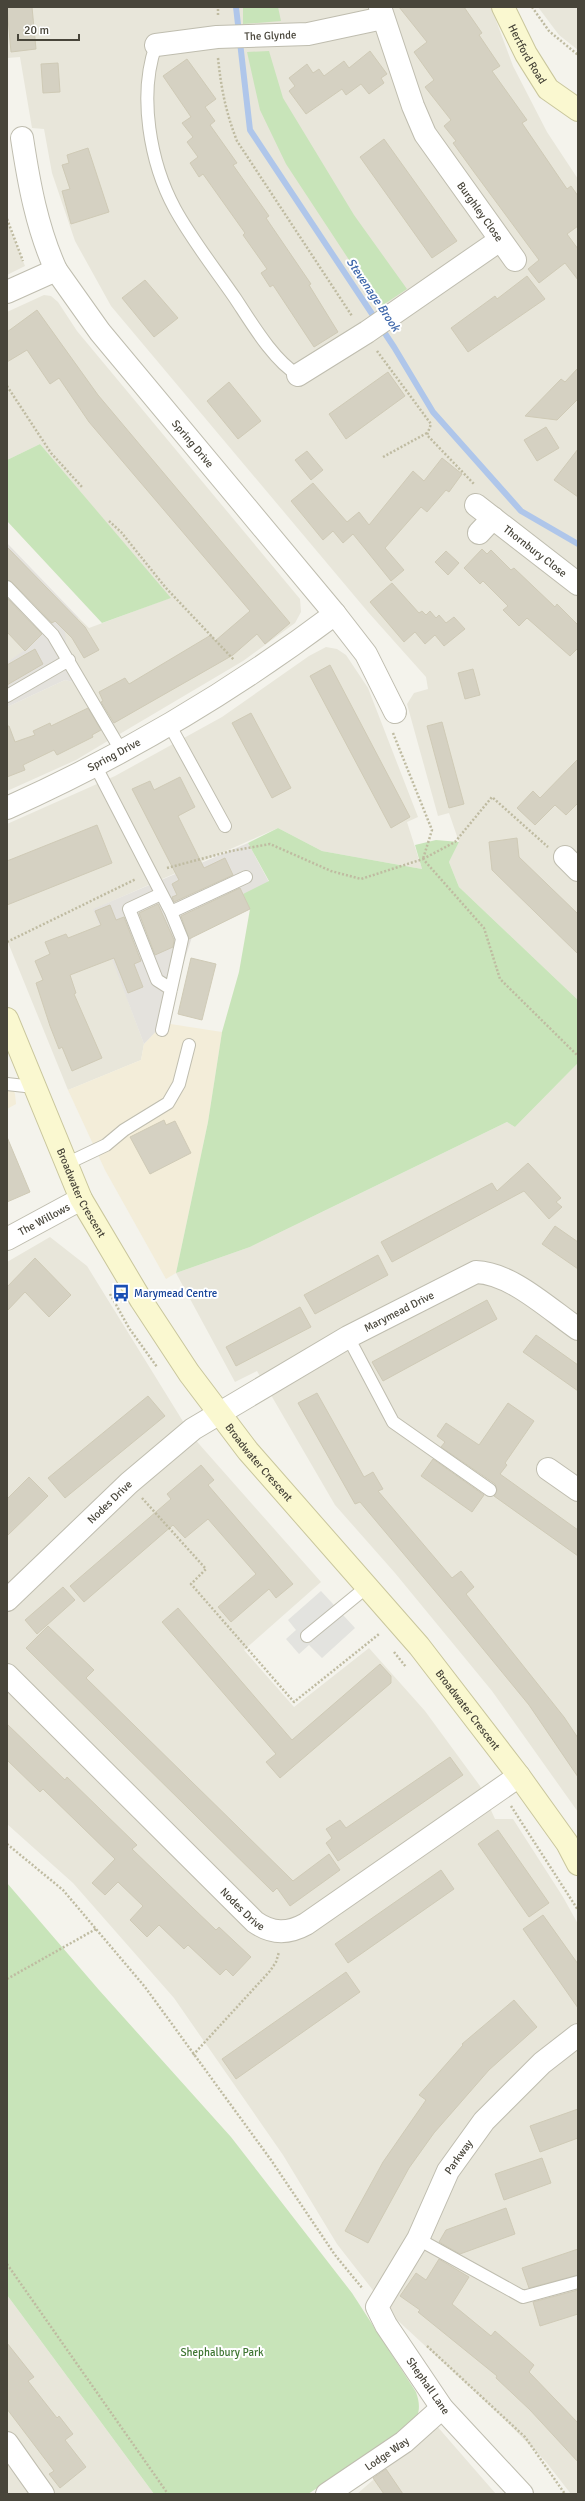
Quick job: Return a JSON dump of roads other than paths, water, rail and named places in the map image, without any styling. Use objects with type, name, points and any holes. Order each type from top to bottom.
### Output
[{"type":"street","name":"Hertford Road","points":[[504,7],[526,54],[548,89],[578,110]]},
{"type":"street","name":"The Glynde","points":[[156,44],[219,37],[308,34],[382,12]]},
{"type":"street","name":"Burghley Close","points":[[298,375],[366,333],[500,240],[426,134],[413,106],[382,12]]},
{"type":"street","name":"Spring Drive","points":[[22,138],[30,191],[47,250],[56,270],[100,332],[336,614],[366,654],[395,712]]},
{"type":"street","points":[[500,240],[515,260]]},
{"type":"street","points":[[7,292],[56,270]]},
{"type":"street","name":"Thornbury Close","points":[[476,505],[486,526],[578,584]]},
{"type":"street","name":"Spring Drive","points":[[7,808],[122,752],[286,651],[336,614]]},
{"type":"street","name":"Broadwater Crescent","points":[[7,1019],[81,1199],[184,1367],[220,1412],[248,1451],[368,1586],[419,1646],[519,1776],[567,1843],[578,1864]]},
{"type":"street","name":"The Willows","points":[[7,1239],[81,1199]]},
{"type":"street","name":"Marymead Drive","points":[[220,1412],[348,1337],[476,1272],[488,1272],[503,1277],[578,1329]]},
{"type":"street","name":"Nodes Drive","points":[[7,1600],[129,1483],[193,1429],[220,1412]]},
{"type":"street","points":[[548,1469],[578,1490]]},
{"type":"street","name":"Nodes Drive","points":[[7,1675],[255,1922],[263,1928],[283,1932],[306,1924],[519,1776]]},
{"type":"street","name":"Parkway","points":[[377,2307],[418,2239],[448,2171],[484,2121],[542,2063],[578,2035]]},
{"type":"street","name":"Shephall Lane","points":[[377,2307],[386,2325],[442,2408],[522,2494]]},
{"type":"street","name":"Lodge Way","points":[[327,2494],[404,2442],[442,2408]]},
{"type":"street","points":[[7,2443],[43,2494]]},
{"type":"lane","points":[[156,44],[149,64],[148,85],[150,133],[161,174],[175,209],[255,328],[289,370],[298,375]]},
{"type":"lane","points":[[7,587],[53,635],[122,752]]},
{"type":"lane","points":[[7,696],[69,660]]},
{"type":"lane","points":[[169,724],[225,826]]},
{"type":"lane","points":[[96,765],[150,873],[172,912],[182,939],[162,1030]]},
{"type":"lane","points":[[172,912],[246,877]]},
{"type":"lane","points":[[161,894],[129,909],[156,980],[171,989]]},
{"type":"lane","points":[[66,1164],[106,1145],[124,1130],[168,1103],[179,1084],[189,1045]]},
{"type":"lane","points":[[7,1084],[34,1087]]},
{"type":"lane","points":[[348,1337],[393,1422],[490,1490]]},
{"type":"lane","points":[[308,1636],[368,1586]]},
{"type":"lane","points":[[418,2239],[523,2296],[578,2282]]},
{"type":"waterway","name":"Stevenage Brook","points":[[236,7],[250,130],[394,347],[433,412],[521,511],[578,544]]},
{"type":"place","name":"Marymead Centre","points":[[121,1293]]},
{"type":"park label","name":"Shephalbury Park","points":[[222,2352]]}]
